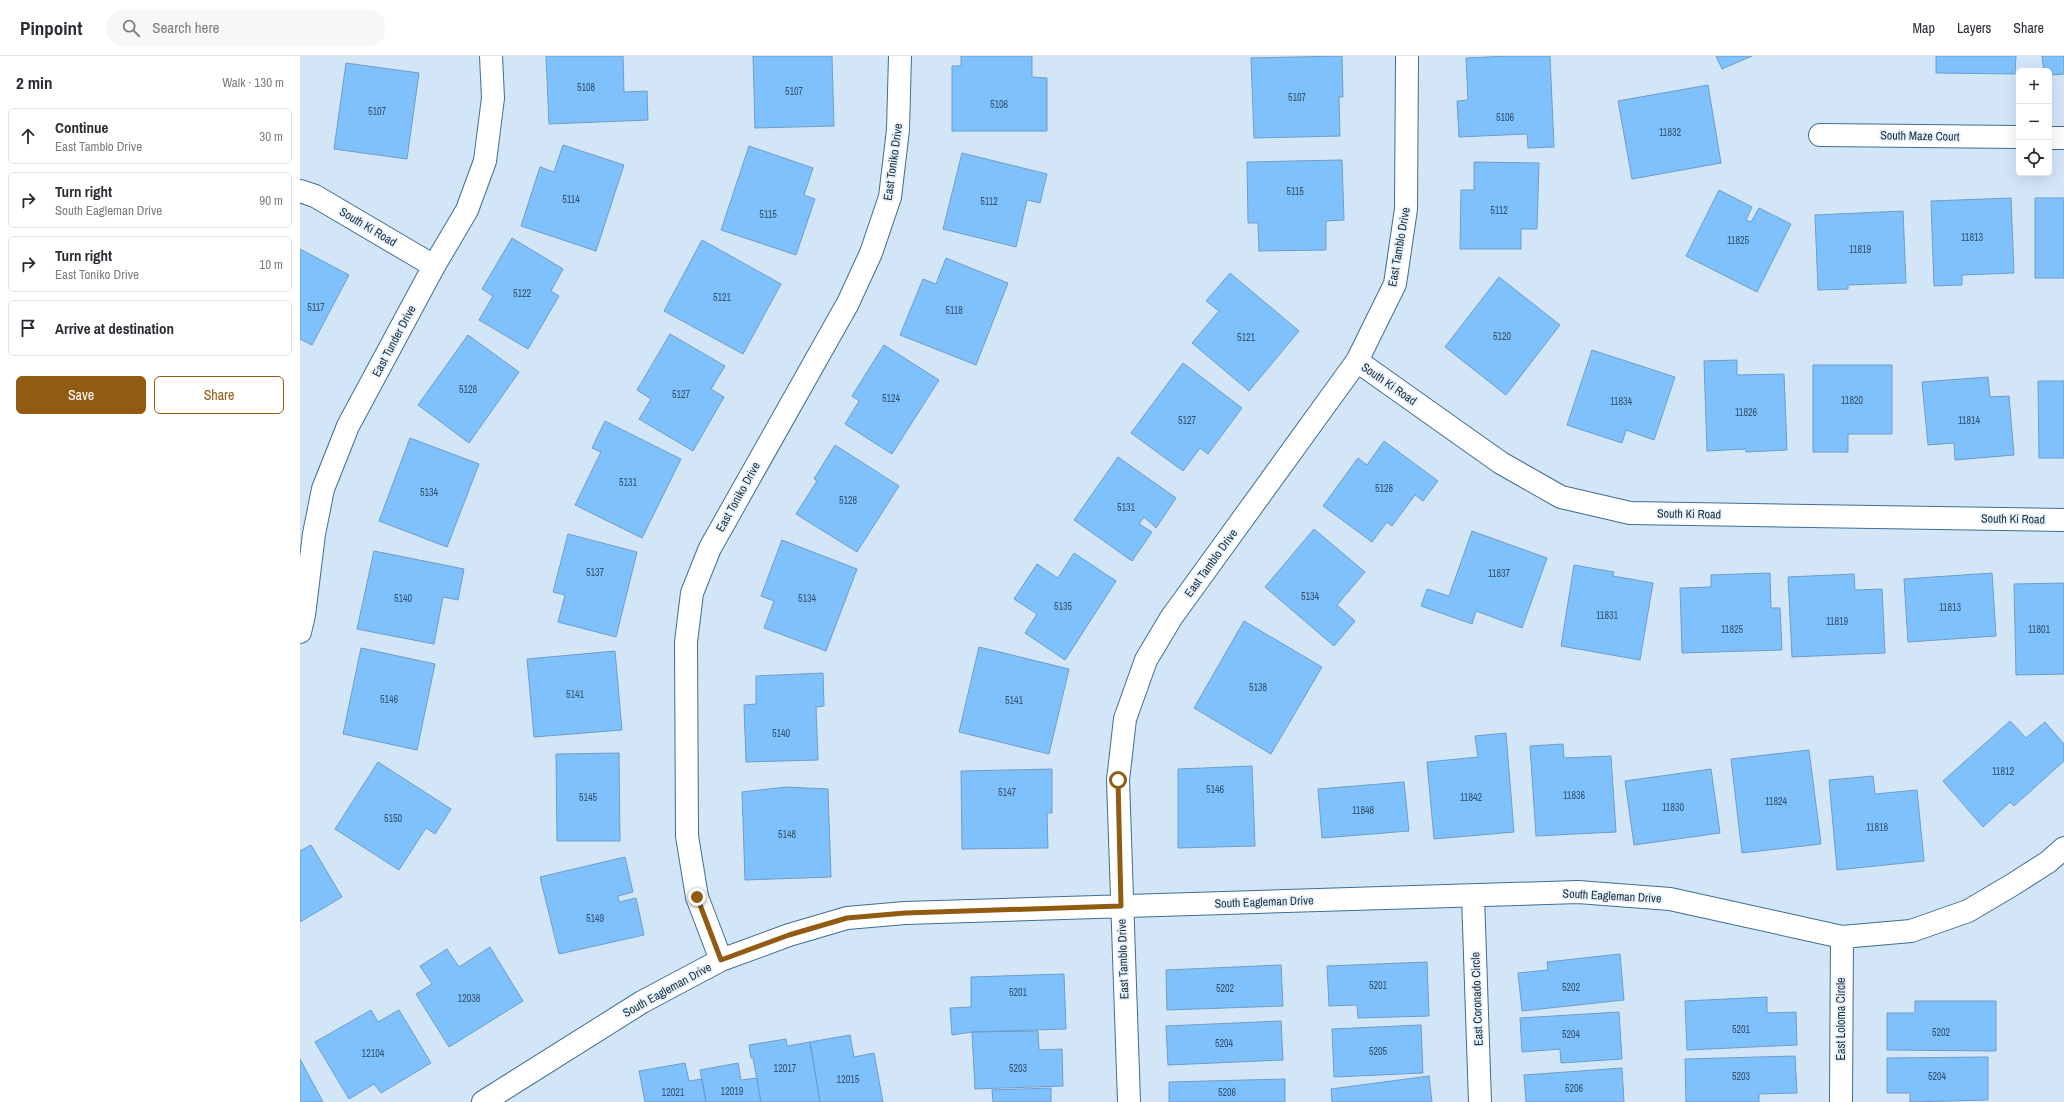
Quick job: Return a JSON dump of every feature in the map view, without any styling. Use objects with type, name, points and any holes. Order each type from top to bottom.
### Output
[{"type":"street","name":"East Tunder Drive","points":[[300,632],[304,615],[314,534],[323,489],[348,426],[434,266],[467,210],[485,161],[493,98],[491,56]]},
{"type":"street","name":"East Toniko Drive","points":[[721,960],[697,897],[687,836],[686,642],[692,593],[710,548],[848,303],[871,253],[890,197],[898,130],[900,56]]},
{"type":"street","name":"East Tamblo Drive","points":[[1129,1102],[1121,906],[1118,780],[1125,719],[1146,660],[1171,618],[1357,361],[1395,284],[1406,209],[1407,56]]},
{"type":"street","name":"South Maze Court","points":[[1820,135],[2016,137]]},
{"type":"street","points":[[2052,138],[2064,138]]},
{"type":"street","name":"South Ki Road","points":[[300,191],[315,196],[434,266]]},
{"type":"street","name":"South Ki Road","points":[[1357,361],[1501,463],[1561,497],[1630,514],[2064,520]]},
{"type":"street","name":"South Eagleman Drive","points":[[483,1102],[642,1002],[721,960],[789,935],[847,918],[905,913],[1578,892],[1670,899],[1842,937],[1911,931],[1968,911],[2048,862],[2064,848]]},
{"type":"street","name":"East Coronado Circle","points":[[1473,896],[1480,1102]]},
{"type":"street","name":"East Loloma Circle","points":[[1841,1102],[1842,937]]},
{"type":"building","points":[[546,56],[623,56],[624,92],[647,91],[648,120],[549,124]]},
{"type":"building","points":[[753,56],[832,56],[834,126],[755,128]]},
{"type":"building","points":[[961,56],[1032,56],[1032,77],[1047,78],[1047,131],[952,131],[952,66],[961,66]]},
{"type":"building","points":[[1342,56],[1343,97],[1339,97],[1340,136],[1254,138],[1251,58]]},
{"type":"building","points":[[1550,56],[1554,147],[1528,148],[1527,134],[1459,137],[1457,101],[1468,100],[1466,58]]},
{"type":"building","points":[[1716,56],[1752,56],[1722,69]]},
{"type":"building","points":[[1936,56],[2016,56],[2015,74],[1936,73]]},
{"type":"building","points":[[2042,56],[2064,56],[2064,74],[2052,75],[2052,68],[2044,68]]},
{"type":"building","points":[[346,63],[419,73],[407,159],[334,149]]},
{"type":"building","points":[[1708,85],[1721,163],[1632,179],[1618,101]]},
{"type":"building","points":[[563,145],[624,165],[596,251],[521,226],[540,167],[554,172]]},
{"type":"building","points":[[749,146],[813,168],[804,195],[815,199],[796,255],[721,230]]},
{"type":"building","points":[[962,153],[1047,174],[1040,203],[1027,200],[1016,247],[943,229]]},
{"type":"building","points":[[1342,160],[1344,220],[1326,221],[1326,250],[1259,251],[1258,223],[1248,223],[1247,162]]},
{"type":"building","points":[[1474,162],[1539,163],[1537,229],[1521,229],[1521,249],[1460,249],[1461,190],[1474,190]]},
{"type":"building","points":[[1719,190],[1752,207],[1746,220],[1751,222],[1759,208],[1791,224],[1757,292],[1686,256]]},
{"type":"building","points":[[2011,198],[2014,273],[1962,275],[1962,285],[1934,286],[1931,201]]},
{"type":"building","points":[[2035,198],[2064,198],[2064,278],[2035,278]]},
{"type":"building","points":[[1903,211],[1906,283],[1848,285],[1848,289],[1818,290],[1815,215]]},
{"type":"building","points":[[512,238],[563,269],[551,291],[559,296],[528,349],[479,320],[493,296],[482,289]]},
{"type":"building","points":[[702,240],[781,284],[743,354],[664,311]]},
{"type":"building","points":[[300,249],[349,275],[312,345],[300,339]]},
{"type":"building","points":[[946,258],[1008,283],[976,365],[900,335],[923,279],[936,284]]},
{"type":"building","points":[[1230,273],[1299,331],[1249,391],[1192,343],[1219,311],[1206,301]]},
{"type":"building","points":[[1499,277],[1560,325],[1506,395],[1445,347]]},
{"type":"building","points":[[670,334],[725,366],[711,389],[724,397],[693,451],[639,419],[651,399],[637,390]]},
{"type":"building","points":[[468,335],[519,372],[469,443],[418,405]]},
{"type":"building","points":[[884,345],[939,380],[892,454],[845,424],[859,401],[852,396]]},
{"type":"building","points":[[1592,350],[1675,377],[1654,440],[1626,430],[1622,443],[1567,425]]},
{"type":"building","points":[[1737,360],[1737,375],[1784,374],[1787,450],[1746,452],[1746,449],[1707,451],[1704,361]]},
{"type":"building","points":[[1183,363],[1242,408],[1208,454],[1200,448],[1183,471],[1131,433]]},
{"type":"building","points":[[1813,365],[1892,365],[1892,434],[1848,434],[1848,452],[1813,452]]},
{"type":"building","points":[[1988,377],[1990,397],[2009,396],[2014,455],[1955,460],[1954,443],[1928,445],[1922,382]]},
{"type":"building","points":[[2038,381],[2064,381],[2064,458],[2039,458]]},
{"type":"building","points":[[605,421],[681,459],[642,538],[575,505],[601,452],[592,448]]},
{"type":"building","points":[[410,438],[479,464],[447,547],[379,521]]},
{"type":"building","points":[[1384,441],[1438,481],[1423,501],[1415,495],[1392,526],[1387,522],[1372,542],[1323,506],[1358,458],[1367,465]]},
{"type":"building","points":[[835,445],[899,486],[857,552],[796,514],[817,481],[814,479]]},
{"type":"building","points":[[1118,457],[1176,498],[1156,528],[1144,517],[1139,524],[1152,532],[1132,561],[1074,520]]},
{"type":"building","points":[[1314,529],[1365,572],[1337,605],[1355,621],[1334,646],[1265,587]]},
{"type":"building","points":[[1472,531],[1547,558],[1522,628],[1476,611],[1472,624],[1421,606],[1427,589],[1449,596]]},
{"type":"building","points":[[568,534],[637,552],[616,637],[558,622],[565,595],[553,592]]},
{"type":"building","points":[[782,540],[857,569],[826,651],[764,628],[774,601],[761,596]]},
{"type":"building","points":[[374,551],[464,569],[458,600],[443,597],[434,644],[357,629]]},
{"type":"building","points":[[1074,553],[1116,581],[1065,660],[1025,633],[1037,614],[1014,599],[1037,564],[1058,578]]},
{"type":"building","points":[[1574,565],[1614,572],[1613,576],[1653,583],[1640,660],[1561,646]]},
{"type":"building","points":[[1770,573],[1771,608],[1780,608],[1782,650],[1682,653],[1680,588],[1711,587],[1711,575]]},
{"type":"building","points":[[1992,573],[1996,636],[1908,642],[1904,579]]},
{"type":"building","points":[[1854,574],[1855,590],[1882,589],[1885,653],[1792,657],[1788,577]]},
{"type":"building","points":[[2064,583],[2064,674],[2016,675],[2014,584]]},
{"type":"building","points":[[1244,621],[1322,667],[1271,754],[1194,708]]},
{"type":"building","points":[[979,647],[1069,669],[1049,754],[959,732]]},
{"type":"building","points":[[361,648],[435,664],[417,750],[343,734]]},
{"type":"building","points":[[615,651],[622,730],[534,737],[527,659]]},
{"type":"building","points":[[823,673],[824,706],[816,707],[818,760],[746,762],[744,705],[756,704],[756,676]]},
{"type":"building","points":[[2010,721],[2026,738],[2045,722],[2064,744],[2064,761],[2014,806],[2010,802],[1983,827],[1943,781]]},
{"type":"building","points":[[1506,733],[1514,832],[1434,839],[1427,762],[1478,757],[1475,736]]},
{"type":"building","points":[[1563,744],[1564,758],[1611,756],[1616,832],[1536,836],[1530,746]]},
{"type":"building","points":[[1809,750],[1821,844],[1742,853],[1731,759]]},
{"type":"building","points":[[619,753],[620,841],[557,841],[556,754]]},
{"type":"building","points":[[378,762],[451,809],[435,834],[426,828],[399,870],[335,829]]},
{"type":"building","points":[[1252,766],[1255,846],[1178,848],[1178,769]]},
{"type":"building","points":[[1052,769],[1052,813],[1047,813],[1048,848],[962,849],[961,771]]},
{"type":"building","points":[[1711,769],[1720,833],[1634,845],[1625,781]]},
{"type":"building","points":[[1873,776],[1875,794],[1917,790],[1924,861],[1837,870],[1829,780]]},
{"type":"building","points":[[1404,782],[1409,831],[1322,838],[1318,789]]},
{"type":"building","points":[[786,787],[828,789],[831,877],[745,880],[742,792]]},
{"type":"building","points":[[311,845],[342,897],[300,922],[300,851]]},
{"type":"building","points":[[625,857],[633,892],[618,896],[619,902],[636,898],[644,935],[559,954],[540,877]]},
{"type":"building","points":[[490,947],[523,1001],[449,1047],[416,994],[432,984],[420,966],[447,949],[459,967]]},
{"type":"building","points":[[1620,954],[1624,1000],[1522,1011],[1518,973],[1548,970],[1547,962]]},
{"type":"building","points":[[1427,962],[1429,1016],[1358,1018],[1357,1005],[1329,1006],[1327,966]]},
{"type":"building","points":[[1281,965],[1283,1006],[1167,1010],[1166,970]]},
{"type":"building","points":[[1064,974],[1066,1029],[972,1032],[952,1035],[950,1008],[971,1007],[971,977]]},
{"type":"building","points":[[1767,997],[1767,1013],[1796,1012],[1797,1045],[1687,1050],[1685,1001]]},
{"type":"building","points":[[1915,1001],[1996,1001],[1996,1051],[1887,1050],[1887,1013],[1915,1013]]},
{"type":"building","points":[[371,1010],[378,1022],[399,1010],[431,1063],[381,1093],[374,1084],[349,1099],[315,1042]]},
{"type":"building","points":[[1619,1012],[1622,1059],[1561,1063],[1560,1049],[1522,1052],[1520,1018]]},
{"type":"building","points":[[1281,1021],[1283,1060],[1168,1065],[1166,1026]]},
{"type":"building","points":[[1421,1025],[1423,1073],[1334,1077],[1332,1029]]},
{"type":"building","points":[[1038,1031],[1039,1050],[1062,1049],[1063,1086],[975,1089],[972,1032]]},
{"type":"building","points":[[850,1035],[854,1057],[874,1053],[883,1102],[820,1102],[810,1042]]},
{"type":"building","points":[[786,1039],[787,1046],[810,1042],[820,1102],[761,1102],[753,1058],[751,1058],[749,1045]]},
{"type":"building","points":[[1795,1056],[1797,1093],[1759,1094],[1759,1102],[1686,1102],[1685,1059]]},
{"type":"building","points":[[1988,1057],[1988,1100],[1910,1102],[1910,1093],[1887,1093],[1887,1058]]},
{"type":"building","points":[[300,1059],[323,1102],[300,1102]]},
{"type":"building","points":[[685,1063],[689,1081],[702,1079],[706,1102],[645,1102],[639,1071]]},
{"type":"building","points":[[738,1063],[741,1080],[757,1078],[761,1102],[706,1102],[700,1070]]},
{"type":"building","points":[[1622,1068],[1624,1102],[1526,1102],[1524,1075]]},
{"type":"building","points":[[1429,1076],[1432,1102],[1332,1102],[1331,1089]]},
{"type":"building","points":[[1285,1079],[1285,1102],[1169,1102],[1169,1082]]},
{"type":"building","points":[[1051,1088],[1051,1102],[993,1102],[992,1090]]},
{"type":"route","points":[[697,897],[721,960],[789,935],[847,918],[905,913],[1121,906],[1118,780]]}]
